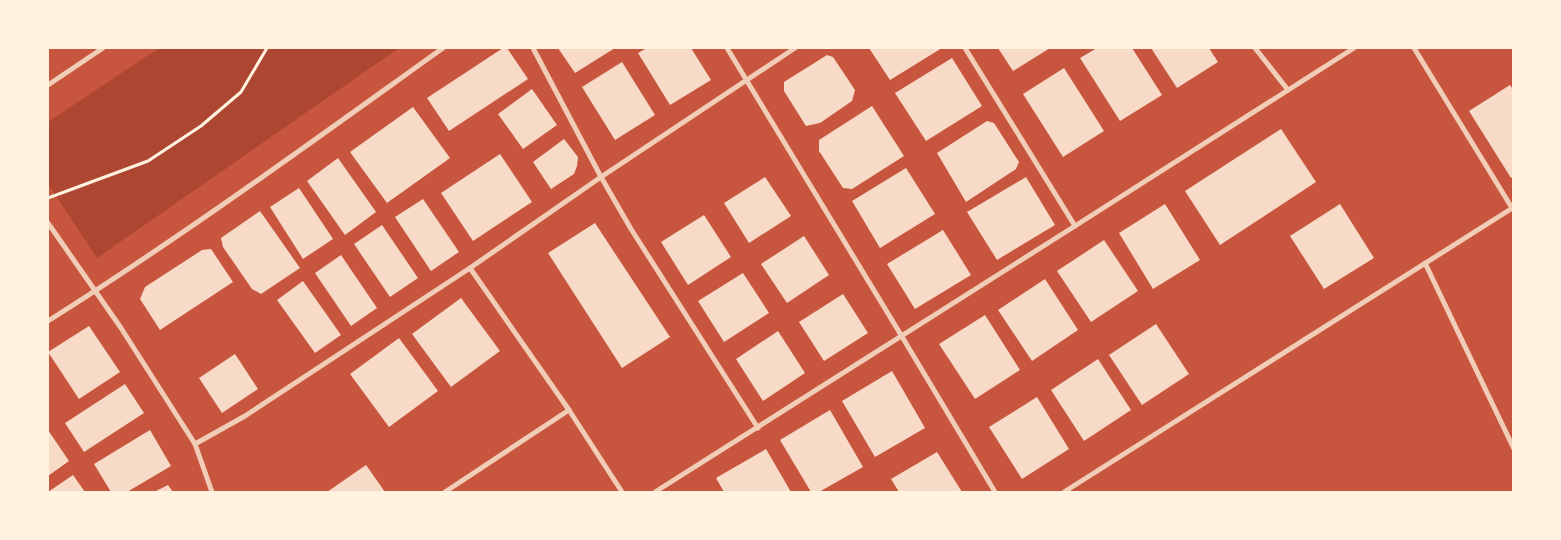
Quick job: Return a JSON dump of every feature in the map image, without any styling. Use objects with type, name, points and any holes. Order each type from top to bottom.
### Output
[{"type":"street","points":[[48,85],[103,48]]},
{"type":"street","points":[[48,321],[287,160],[443,48]]},
{"type":"street","points":[[533,48],[601,177],[631,229],[758,428]]},
{"type":"street","points":[[727,48],[902,335],[995,492]]},
{"type":"street","points":[[195,444],[245,416],[470,268],[601,177],[795,48]]},
{"type":"street","points":[[964,48],[1076,226]]},
{"type":"street","points":[[1255,48],[1288,90]]},
{"type":"street","points":[[655,492],[1354,48]]},
{"type":"street","points":[[1064,492],[1513,208],[1414,48]]},
{"type":"street","points":[[48,223],[121,328],[195,444],[212,492]]},
{"type":"street","points":[[1425,263],[1514,449]]},
{"type":"street","points":[[470,268],[622,492]]},
{"type":"street","points":[[445,492],[568,410]]},
{"type":"path","points":[[48,198],[148,161],[201,126],[241,92],[267,48]]},
{"type":"shaded area","points":[[159,48],[399,48],[97,258],[48,184],[48,122]]},
{"type":"building","points":[[503,48],[507,48],[528,79],[449,131],[427,98]]},
{"type":"building","points":[[558,48],[615,48],[575,73]]},
{"type":"building","points":[[647,48],[691,48],[711,80],[670,105],[638,53]]},
{"type":"building","points":[[869,48],[942,48],[890,80]]},
{"type":"building","points":[[998,48],[1050,48],[1013,71]]},
{"type":"building","points":[[1097,48],[1132,48],[1162,95],[1120,121],[1080,58]]},
{"type":"building","points":[[1151,48],[1209,48],[1218,62],[1177,88]]},
{"type":"building","points":[[827,55],[833,57],[855,90],[852,101],[820,123],[806,126],[784,91],[784,82]]},
{"type":"building","points":[[952,58],[982,106],[926,141],[895,93]]},
{"type":"building","points":[[622,62],[655,115],[615,140],[582,87]]},
{"type":"building","points":[[1064,68],[1104,131],[1063,157],[1023,94]]},
{"type":"building","points":[[1510,85],[1514,91],[1514,176],[1511,178],[1469,111]]},
{"type":"building","points":[[532,89],[557,125],[523,149],[498,114]]},
{"type":"building","points":[[872,106],[904,156],[852,189],[843,188],[819,151],[819,140]]},
{"type":"building","points":[[413,107],[450,158],[387,203],[350,152]]},
{"type":"building","points":[[987,121],[994,123],[1019,162],[1016,169],[966,202],[937,153]]},
{"type":"building","points":[[1281,129],[1316,182],[1220,245],[1185,191]]},
{"type":"building","points":[[564,139],[578,157],[577,166],[574,174],[551,189],[533,162]]},
{"type":"building","points":[[500,154],[532,202],[473,241],[441,193]]},
{"type":"building","points":[[338,158],[376,212],[345,235],[307,181]]},
{"type":"building","points":[[906,168],[935,214],[880,248],[852,201]]},
{"type":"building","points":[[765,177],[791,216],[749,243],[724,203]]},
{"type":"building","points":[[1026,177],[1055,225],[997,260],[967,212]]},
{"type":"building","points":[[299,188],[333,239],[303,259],[270,207]]},
{"type":"building","points":[[423,199],[459,252],[431,271],[395,217]]},
{"type":"building","points":[[1165,204],[1200,260],[1153,289],[1119,233]]},
{"type":"building","points":[[1340,204],[1374,258],[1324,289],[1290,236]]},
{"type":"building","points":[[260,211],[300,268],[261,294],[252,289],[223,247],[221,238]]},
{"type":"building","points":[[704,215],[731,257],[688,285],[661,242]]},
{"type":"building","points":[[595,223],[670,337],[622,368],[548,253]]},
{"type":"building","points":[[382,225],[418,278],[390,297],[354,244]]},
{"type":"building","points":[[943,230],[971,275],[915,309],[887,264]]},
{"type":"building","points":[[804,236],[829,275],[787,303],[761,264]]},
{"type":"building","points":[[1104,240],[1138,291],[1091,322],[1057,271]]},
{"type":"building","points":[[211,249],[233,282],[160,330],[140,299],[145,287],[202,250]]},
{"type":"building","points":[[341,255],[377,308],[351,326],[315,273]]},
{"type":"building","points":[[743,273],[769,313],[724,342],[698,301]]},
{"type":"building","points":[[1045,279],[1078,330],[1032,361],[998,310]]},
{"type":"building","points":[[303,281],[341,335],[315,353],[277,300]]},
{"type":"building","points":[[843,294],[868,333],[824,361],[799,322]]},
{"type":"building","points":[[461,298],[500,351],[451,387],[412,334]]},
{"type":"building","points":[[985,315],[1020,370],[975,399],[939,344]]},
{"type":"building","points":[[1156,324],[1189,374],[1142,405],[1109,355]]},
{"type":"building","points":[[89,326],[120,372],[79,399],[48,352]]},
{"type":"building","points":[[778,331],[805,373],[763,401],[736,359]]},
{"type":"building","points":[[399,338],[438,391],[389,427],[350,374]]},
{"type":"building","points":[[235,354],[258,389],[222,413],[199,378]]},
{"type":"building","points":[[1098,359],[1131,410],[1084,441],[1051,390]]},
{"type":"building","points":[[892,371],[925,428],[875,457],[842,401]]},
{"type":"building","points":[[125,384],[144,413],[84,452],[65,423]]},
{"type":"building","points":[[1037,397],[1069,449],[1022,479],[989,427]]},
{"type":"building","points":[[830,410],[863,467],[819,492],[811,492],[780,440]]},
{"type":"building","points":[[48,430],[69,461],[48,476]]},
{"type":"building","points":[[150,430],[171,466],[127,492],[111,492],[94,464]]},
{"type":"building","points":[[766,449],[791,492],[724,492],[716,478]]},
{"type":"building","points":[[937,452],[962,492],[899,492],[891,479]]},
{"type":"building","points":[[366,465],[385,492],[327,492]]},
{"type":"building","points":[[73,475],[85,492],[48,492]]},
{"type":"building","points":[[168,485],[173,492],[154,492]]}]
